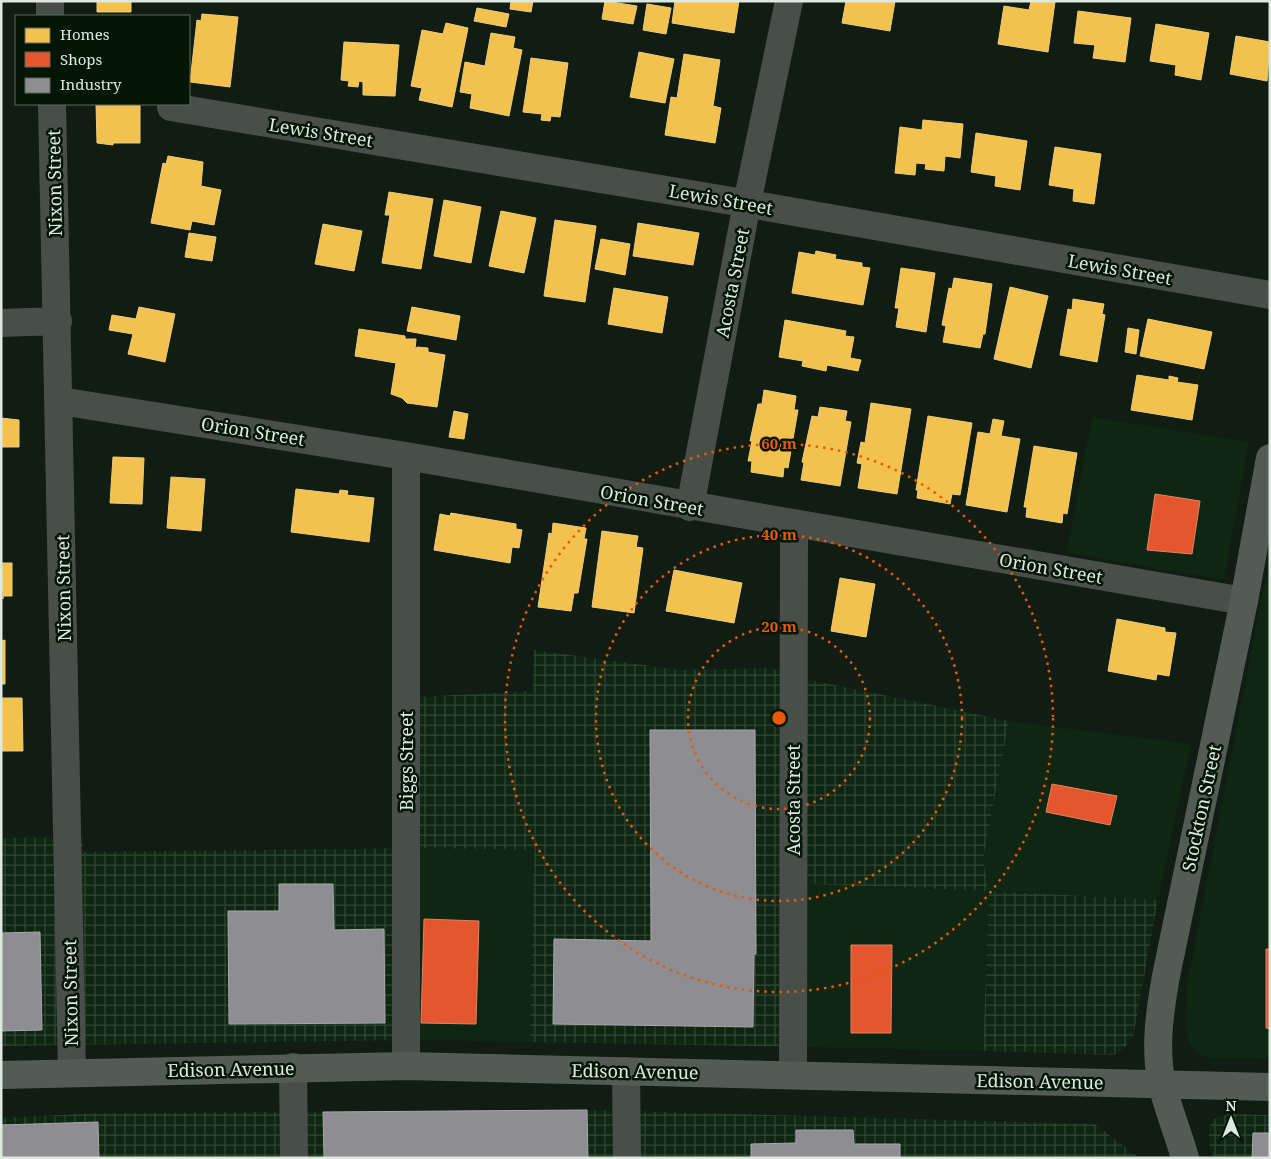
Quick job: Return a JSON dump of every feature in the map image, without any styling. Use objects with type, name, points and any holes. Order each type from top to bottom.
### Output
[{"type":"main road","name":"Stockton Street","points":[[1185,1158],[1162,1084],[1159,1034],[1166,976],[1244,601],[1270,458]]},
{"type":"main road","name":"Edison Avenue","points":[[1,1075],[293,1067],[406,1066],[1270,1086]]},
{"type":"street","points":[[50,1],[50,15]]},
{"type":"street","name":"Acosta Street","points":[[690,507],[747,203],[789,1]]},
{"type":"street","name":"Nixon Street","points":[[52,105],[60,401],[72,1072]]},
{"type":"street","name":"Lewis Street","points":[[171,107],[747,203],[1270,295]]},
{"type":"street","points":[[1,323],[58,322]]},
{"type":"street","name":"Orion Street","points":[[60,401],[406,456],[794,525],[1244,601]]},
{"type":"street","name":"Biggs Street","points":[[406,456],[406,1066]]},
{"type":"street","name":"Acosta Street","points":[[793,1075],[794,525]]},
{"type":"street","points":[[293,1067],[294,1158]]},
{"type":"street","points":[[626,1071],[627,1158]]},
{"type":"shaded area","points":[[1092,417],[1249,442],[1224,580],[1067,553]]},
{"type":"shaded area","points":[[1270,554],[1270,1059],[1209,1058],[1197,1053],[1189,1042],[1185,1027],[1187,985]]},
{"type":"shaded area","points":[[534,650],[680,670],[771,668],[806,679],[1009,721],[983,860],[989,891],[805,884],[807,1047],[530,1042],[534,850],[415,848],[414,1040],[1,1046],[1,838],[83,837],[83,852],[414,848],[416,697],[532,691]]},
{"type":"shaded area","points":[[1009,721],[1191,744],[1158,900],[989,891],[983,860]]},
{"type":"shaded area","points":[[414,848],[534,850],[530,1042],[414,1040]]},
{"type":"shaded area","points":[[805,884],[989,891],[983,1051],[807,1047]]},
{"type":"shaded area","points":[[989,891],[1158,900],[1133,1038],[1122,1050],[1114,1055],[983,1051]]},
{"type":"shaded area","points":[[589,1110],[1095,1124],[1139,1158],[1,1158],[1,1118],[100,1113]]},
{"type":"shaded area","points":[[1229,1114],[1270,1115],[1270,1158],[1213,1158],[1209,1142],[1209,1127],[1214,1119]]},
{"type":"building: Homes","points":[[97,1],[131,1],[131,12],[97,12]]},
{"type":"building: Homes","points":[[511,1],[533,1],[531,12],[510,9]]},
{"type":"building: Homes","points":[[605,1],[637,6],[633,24],[602,19]]},
{"type":"building: Homes","points":[[675,1],[739,1],[734,33],[672,23]]},
{"type":"building: Homes","points":[[846,1],[895,1],[890,31],[842,23]]},
{"type":"building: Homes","points":[[1031,1],[1055,2],[1048,52],[998,44],[1004,6],[1029,10]]},
{"type":"building: Homes","points":[[647,4],[671,8],[666,34],[643,30]]},
{"type":"building: Homes","points":[[477,8],[509,14],[506,27],[474,21]]},
{"type":"building: Homes","points":[[1078,11],[1131,18],[1125,62],[1093,58],[1095,45],[1074,43]]},
{"type":"building: Homes","points":[[202,14],[238,17],[230,87],[190,82],[197,20],[201,21]]},
{"type":"building: Homes","points":[[446,23],[468,28],[452,107],[419,100],[422,88],[411,86],[422,30],[443,34]]},
{"type":"building: Homes","points":[[1156,24],[1209,33],[1201,80],[1175,75],[1176,65],[1150,61]]},
{"type":"building: Homes","points":[[491,33],[515,37],[513,48],[522,50],[509,116],[470,108],[472,94],[460,92],[465,62],[485,66]]},
{"type":"building: Homes","points":[[1236,36],[1270,42],[1267,81],[1230,74]]},
{"type":"building: Homes","points":[[344,42],[399,45],[395,96],[363,95],[363,82],[359,81],[358,87],[348,86],[349,81],[341,80]]},
{"type":"building: Homes","points":[[639,52],[674,59],[665,103],[630,97]]},
{"type":"building: Homes","points":[[684,54],[720,60],[713,106],[721,108],[715,143],[665,135],[671,97],[677,98]]},
{"type":"building: Homes","points":[[531,58],[568,63],[560,117],[551,116],[550,121],[541,120],[542,114],[523,112]]},
{"type":"building: Homes","points":[[96,105],[140,105],[140,143],[113,143],[113,145],[97,143]]},
{"type":"building: Homes","points":[[923,120],[963,124],[960,158],[945,156],[944,171],[925,169],[926,164],[916,163],[915,175],[895,173],[900,127],[922,130]]},
{"type":"building: Homes","points":[[976,133],[1027,141],[1020,190],[995,186],[996,176],[971,172]]},
{"type":"building: Homes","points":[[1055,147],[1101,154],[1094,204],[1073,201],[1074,189],[1049,185]]},
{"type":"building: Homes","points":[[168,156],[203,162],[201,186],[221,190],[214,225],[192,221],[190,230],[151,223],[163,163],[166,164]]},
{"type":"building: Homes","points":[[389,192],[433,199],[421,269],[382,263],[390,215],[385,215]]},
{"type":"building: Homes","points":[[444,200],[481,207],[471,263],[434,256]]},
{"type":"building: Homes","points":[[501,211],[536,218],[524,273],[489,266]]},
{"type":"building: Homes","points":[[555,220],[596,226],[585,302],[544,296]]},
{"type":"building: Homes","points":[[638,223],[699,233],[693,265],[633,256]]},
{"type":"building: Homes","points":[[323,224],[362,231],[354,271],[315,264]]},
{"type":"building: Homes","points":[[189,233],[216,237],[212,261],[185,257]]},
{"type":"building: Homes","points":[[601,239],[630,244],[625,275],[595,269]]},
{"type":"building: Homes","points":[[816,251],[836,255],[835,259],[862,263],[862,267],[870,268],[863,305],[792,293],[799,252],[815,255]]},
{"type":"building: Homes","points":[[901,268],[935,273],[926,332],[896,327],[899,308],[895,308]]},
{"type":"building: Homes","points":[[954,278],[992,284],[985,334],[983,334],[980,348],[943,342],[946,326],[942,325],[949,288],[952,289]]},
{"type":"building: Homes","points":[[1010,287],[1048,296],[1031,368],[994,359]]},
{"type":"building: Homes","points":[[614,288],[668,297],[662,333],[608,324]]},
{"type":"building: Homes","points":[[1073,299],[1104,304],[1102,314],[1105,315],[1097,362],[1060,355],[1068,309],[1072,310]]},
{"type":"building: Homes","points":[[139,307],[175,314],[165,362],[128,354],[133,334],[109,330],[112,315],[136,319]]},
{"type":"building: Homes","points":[[412,307],[460,316],[456,340],[407,331]]},
{"type":"building: Homes","points":[[1148,319],[1212,332],[1204,369],[1140,356]]},
{"type":"building: Homes","points":[[785,320],[846,331],[845,336],[854,337],[850,358],[861,360],[858,371],[827,365],[826,371],[802,366],[803,361],[779,357]]},
{"type":"building: Homes","points":[[1128,328],[1139,330],[1136,354],[1125,352]]},
{"type":"building: Homes","points":[[359,329],[405,336],[405,339],[416,339],[415,350],[417,347],[428,348],[428,352],[445,355],[437,407],[407,403],[402,398],[391,394],[396,363],[355,356]]},
{"type":"building: Homes","points":[[1137,375],[1169,380],[1169,376],[1178,378],[1177,382],[1198,385],[1192,420],[1131,410]]},
{"type":"building: Homes","points":[[764,390],[796,396],[794,410],[798,410],[788,468],[784,467],[783,477],[751,472],[752,461],[748,461],[758,404],[762,404]]},
{"type":"building: Homes","points":[[871,403],[911,409],[897,494],[858,488],[862,464],[857,463],[861,442],[865,443]]},
{"type":"building: Homes","points":[[820,407],[847,411],[845,421],[851,422],[840,486],[801,480],[804,463],[802,462],[812,416],[818,417]]},
{"type":"building: Homes","points":[[454,411],[468,414],[464,439],[449,437]]},
{"type":"building: Homes","points":[[928,416],[972,423],[960,495],[952,494],[950,504],[917,498],[918,490],[916,490]]},
{"type":"building: Homes","points":[[1,418],[19,420],[19,447],[1,447]]},
{"type":"building: Homes","points":[[993,419],[1004,421],[1001,436],[1020,439],[1007,512],[966,505],[978,432],[990,434]]},
{"type":"building: Homes","points":[[1034,446],[1077,453],[1067,514],[1063,513],[1062,523],[1026,517],[1027,507],[1024,507]]},
{"type":"building: Homes","points":[[113,457],[144,458],[142,504],[110,503]]},
{"type":"building: Homes","points":[[171,477],[205,479],[201,531],[167,528]]},
{"type":"building: Homes","points":[[296,489],[339,494],[340,490],[348,491],[347,495],[374,498],[369,542],[291,532]]},
{"type":"building: Homes","points":[[451,513],[516,524],[516,529],[522,530],[519,548],[512,547],[510,563],[434,550],[440,514],[450,516]]},
{"type":"building: Homes","points":[[553,523],[586,528],[584,539],[587,539],[578,593],[574,593],[571,611],[538,607],[549,533],[552,534]]},
{"type":"building: Homes","points":[[602,531],[638,536],[636,547],[643,548],[634,613],[592,607]]},
{"type":"building: Homes","points":[[1,563],[12,563],[12,596],[3,596],[3,599]]},
{"type":"building: Homes","points":[[674,570],[742,583],[734,623],[666,611]]},
{"type":"building: Homes","points":[[840,578],[875,584],[866,637],[831,631]]},
{"type":"building: Homes","points":[[1117,619],[1165,628],[1165,632],[1176,633],[1169,676],[1157,674],[1156,680],[1108,671]]},
{"type":"building: Homes","points":[[5,640],[5,684],[1,684],[1,641]]},
{"type":"building: Homes","points":[[1,698],[22,698],[23,751],[1,751]]},
{"type":"building: Shops","points":[[1155,494],[1200,501],[1192,554],[1147,550]]},
{"type":"building: Shops","points":[[1052,784],[1117,796],[1110,825],[1046,812]]},
{"type":"building: Shops","points":[[424,919],[479,921],[476,1024],[421,1023]]},
{"type":"building: Shops","points":[[851,945],[892,945],[891,1033],[851,1033]]},
{"type":"building: Shops","points":[[1266,949],[1270,949],[1270,1029],[1266,1028]]},
{"type":"building: Industry","points":[[650,730],[755,730],[756,954],[754,954],[753,1027],[553,1024],[554,939],[651,941]]},
{"type":"building: Industry","points":[[279,884],[333,884],[334,930],[384,929],[385,1023],[229,1024],[228,911],[279,911]]},
{"type":"building: Industry","points":[[40,932],[42,1030],[1,1031],[1,933]]},
{"type":"building: Industry","points":[[587,1110],[588,1158],[324,1158],[323,1112]]},
{"type":"building: Industry","points":[[98,1122],[99,1158],[1,1158],[1,1125]]},
{"type":"building: Industry","points":[[796,1130],[853,1130],[854,1144],[900,1144],[900,1158],[751,1158],[751,1144],[796,1143]]},
{"type":"building: Industry","points":[[1253,1133],[1270,1133],[1270,1158],[1252,1158]]}]
